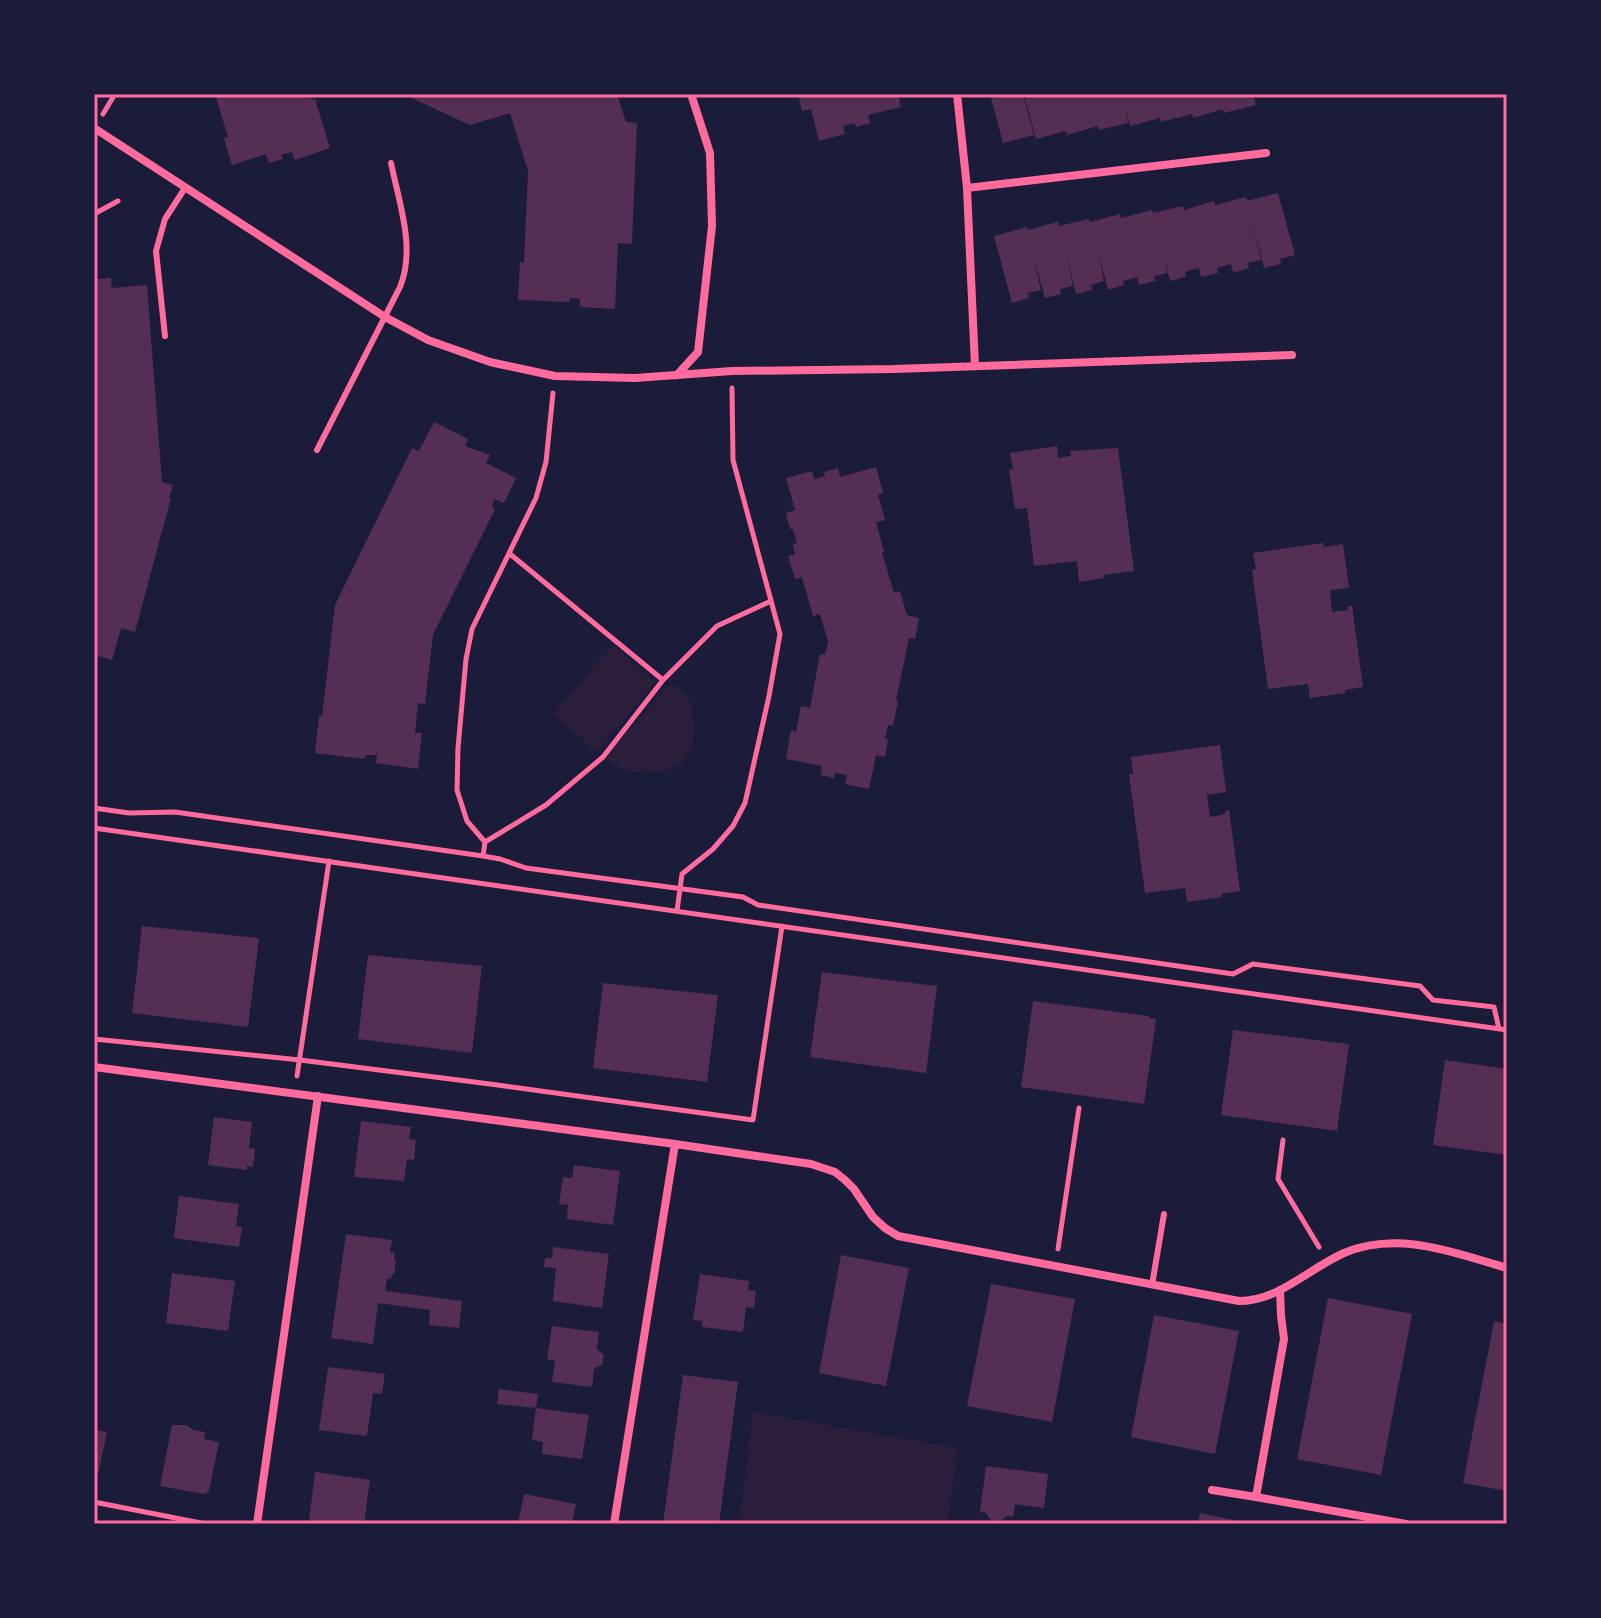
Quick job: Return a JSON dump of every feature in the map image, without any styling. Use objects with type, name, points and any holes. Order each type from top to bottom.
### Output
[{"type":"street","points":[[677,375],[698,352],[712,226],[710,153],[691,94]]},
{"type":"street","points":[[957,94],[967,188],[975,366]]},
{"type":"street","points":[[94,128],[385,317],[428,340],[490,362],[555,376],[635,378],[732,371],[1292,355]]},
{"type":"street","points":[[967,188],[1266,153]]},
{"type":"street","points":[[94,1067],[800,1162],[824,1168],[845,1180],[873,1217],[898,1236],[1239,1301],[1269,1297],[1343,1254],[1380,1244],[1424,1245],[1507,1268]]},
{"type":"street","points":[[257,1524],[318,1096]]},
{"type":"street","points":[[614,1524],[675,1144]]},
{"type":"street","points":[[1256,1497],[1284,1339],[1280,1290]]},
{"type":"street","points":[[1212,1490],[1406,1524]]},
{"type":"lane","points":[[317,450],[385,317],[407,266],[408,249],[391,163]]},
{"type":"lane","points":[[165,336],[156,251],[165,219],[185,188]]},
{"type":"lane","points":[[1152,1285],[1164,1214]]},
{"type":"path","points":[[94,214],[118,201]]},
{"type":"path","points":[[677,911],[682,874],[713,849],[733,826],[745,803],[780,634],[733,460],[732,371]]},
{"type":"path","points":[[483,856],[485,842],[467,821],[457,790],[466,659],[472,629],[536,498],[546,462],[555,376]]},
{"type":"path","points":[[510,554],[663,680]]},
{"type":"path","points":[[485,842],[546,805],[603,757],[663,680],[717,626],[771,601]]},
{"type":"path","points":[[94,808],[129,813],[175,812],[483,856],[526,868],[743,897],[758,905],[1233,974],[1253,964],[1420,986],[1433,1000],[1494,1007],[1499,1029]]},
{"type":"path","points":[[94,828],[1507,1030]]},
{"type":"path","points":[[294,1093],[329,861]]},
{"type":"path","points":[[94,1039],[300,1060],[753,1120],[782,926]]},
{"type":"path","points":[[1055,1266],[1079,1108]]},
{"type":"path","points":[[1283,1140],[1278,1179],[1329,1262]]},
{"type":"path","points":[[94,1502],[206,1524]]},
{"type":"shaded area","points":[[613,645],[655,682],[597,752],[553,714]]},
{"type":"shaded area","points":[[670,684],[678,687],[689,700],[694,718],[692,744],[684,762],[663,771],[643,773],[624,769],[604,758]]},
{"type":"shaded area","points":[[753,1412],[958,1448],[948,1524],[739,1524]]},
{"type":"building","points":[[215,94],[310,94],[312,100],[315,99],[330,148],[295,160],[292,152],[281,155],[283,159],[269,163],[266,154],[232,165],[224,138],[228,137]]},
{"type":"building","points":[[403,94],[617,94],[626,122],[637,123],[632,244],[618,243],[615,309],[580,307],[580,299],[570,298],[569,302],[518,300],[520,262],[524,263],[528,171],[510,113],[470,125]]},
{"type":"building","points":[[798,94],[898,94],[901,107],[868,115],[870,123],[856,127],[855,123],[843,126],[845,134],[819,141],[811,109],[802,111]]},
{"type":"building","points":[[990,94],[1023,94],[1034,135],[1003,143]]},
{"type":"building","points":[[1024,94],[1253,94],[1256,105],[1224,113],[1223,109],[1193,118],[1192,114],[1161,122],[1160,118],[1130,126],[1125,107],[1128,123],[1099,130],[1098,126],[1067,135],[1066,131],[1036,139]]},
{"type":"building","points":[[1278,193],[1295,255],[1280,259],[1281,264],[1264,268],[1252,220],[1261,260],[1248,263],[1249,268],[1233,273],[1231,264],[1217,268],[1218,273],[1201,277],[1199,268],[1185,272],[1186,277],[1170,281],[1165,261],[1167,273],[1154,276],[1155,281],[1139,285],[1137,277],[1108,290],[1099,256],[1104,281],[1091,285],[1092,290],[1076,294],[1065,248],[1073,286],[1060,289],[1061,294],[1045,298],[1034,259],[1041,290],[1028,293],[1029,298],[1012,303],[994,236],[1058,222],[1059,226],[1183,206],[1184,210],[1214,201],[1215,205],[1246,197],[1247,201]]},
{"type":"building","points":[[111,278],[112,288],[147,285],[162,482],[173,485],[135,632],[121,628],[112,660],[94,655],[94,284],[97,284],[97,279]]},
{"type":"building","points":[[434,422],[468,439],[465,446],[490,455],[486,463],[516,478],[504,503],[494,499],[492,506],[495,509],[433,635],[425,704],[418,703],[415,733],[422,733],[418,769],[376,763],[377,755],[366,755],[364,759],[315,753],[335,605],[412,448],[419,451]]},
{"type":"building","points":[[1057,446],[1058,458],[1071,456],[1070,451],[1118,448],[1134,571],[1079,582],[1077,561],[1034,566],[1027,508],[1015,509],[1009,470],[1013,469],[1010,453]]},
{"type":"building","points":[[876,467],[883,493],[878,495],[885,520],[876,522],[882,552],[894,593],[900,591],[907,615],[919,618],[915,639],[909,638],[893,726],[888,725],[885,739],[888,739],[885,757],[876,755],[869,789],[845,784],[847,775],[835,773],[834,778],[821,775],[822,766],[786,759],[791,730],[796,732],[801,706],[810,708],[820,654],[825,655],[828,642],[820,614],[813,616],[802,577],[795,579],[788,556],[795,554],[793,544],[797,543],[786,513],[795,510],[786,478],[812,471],[814,479],[838,468],[840,477]]},
{"type":"building","points":[[1323,543],[1324,547],[1343,544],[1349,588],[1330,590],[1332,612],[1348,610],[1347,606],[1352,606],[1363,687],[1310,698],[1308,684],[1268,689],[1252,570],[1256,569],[1253,553]]},
{"type":"building","points":[[1220,745],[1226,792],[1207,795],[1210,817],[1229,810],[1240,891],[1187,902],[1185,888],[1145,893],[1129,774],[1133,774],[1131,757]]},
{"type":"building","points":[[142,926],[259,938],[248,1027],[132,1013]]},
{"type":"building","points":[[368,955],[482,966],[472,1053],[358,1039]]},
{"type":"building","points":[[822,972],[937,986],[926,1073],[810,1057]]},
{"type":"building","points":[[603,983],[718,995],[707,1082],[593,1068]]},
{"type":"building","points":[[1033,1001],[1156,1019],[1144,1104],[1021,1087]]},
{"type":"building","points":[[1233,1030],[1349,1044],[1337,1131],[1221,1115]]},
{"type":"building","points":[[1445,1060],[1507,1069],[1507,1155],[1433,1145]]},
{"type":"building","points":[[214,1117],[252,1122],[249,1148],[255,1149],[253,1167],[247,1166],[247,1170],[208,1165]]},
{"type":"building","points":[[361,1121],[411,1127],[409,1139],[416,1140],[414,1160],[407,1159],[404,1181],[354,1177]]},
{"type":"building","points":[[574,1165],[620,1171],[613,1225],[567,1219],[568,1205],[559,1204],[563,1177],[572,1178]]},
{"type":"building","points":[[179,1196],[239,1204],[236,1226],[242,1227],[239,1247],[174,1238]]},
{"type":"building","points":[[346,1234],[392,1240],[390,1252],[395,1253],[396,1259],[394,1274],[387,1279],[385,1291],[462,1301],[459,1328],[429,1325],[430,1310],[378,1303],[373,1344],[331,1338]]},
{"type":"building","points":[[553,1247],[609,1254],[602,1308],[553,1301],[556,1268],[544,1267],[545,1258],[552,1258]]},
{"type":"building","points":[[841,1255],[909,1268],[886,1386],[819,1373]]},
{"type":"building","points":[[172,1273],[235,1281],[228,1331],[166,1323]]},
{"type":"building","points":[[700,1274],[749,1281],[748,1290],[756,1291],[754,1308],[746,1307],[743,1332],[702,1327],[702,1321],[693,1320]]},
{"type":"building","points":[[991,1284],[1075,1299],[1052,1422],[967,1406]]},
{"type":"building","points":[[1328,1298],[1412,1314],[1381,1475],[1297,1459]]},
{"type":"building","points":[[1154,1315],[1239,1331],[1215,1454],[1131,1437]]},
{"type":"building","points":[[1494,1321],[1507,1324],[1507,1491],[1463,1483]]},
{"type":"building","points":[[552,1326],[599,1332],[597,1349],[604,1355],[602,1365],[594,1369],[592,1387],[552,1382],[555,1361],[547,1359]]},
{"type":"building","points":[[328,1367],[385,1374],[382,1394],[373,1393],[367,1436],[319,1430]]},
{"type":"building","points":[[683,1375],[738,1382],[719,1524],[663,1524]]},
{"type":"building","points":[[499,1389],[538,1394],[536,1408],[497,1404]]},
{"type":"building","points":[[536,1408],[589,1415],[582,1459],[542,1454],[543,1442],[532,1440]]},
{"type":"building","points":[[172,1425],[187,1425],[193,1430],[205,1432],[204,1439],[219,1442],[209,1491],[204,1494],[160,1486]]},
{"type":"building","points":[[94,1430],[107,1432],[98,1474],[94,1473]]},
{"type":"building","points":[[986,1466],[1048,1474],[1044,1508],[1015,1504],[1013,1517],[991,1520],[986,1513],[980,1512]]},
{"type":"building","points":[[315,1472],[370,1480],[364,1524],[309,1521]]},
{"type":"building","points":[[524,1494],[576,1504],[572,1524],[518,1524]]},
{"type":"building","points":[[1200,1513],[1249,1523],[1249,1524],[1198,1524]]}]
